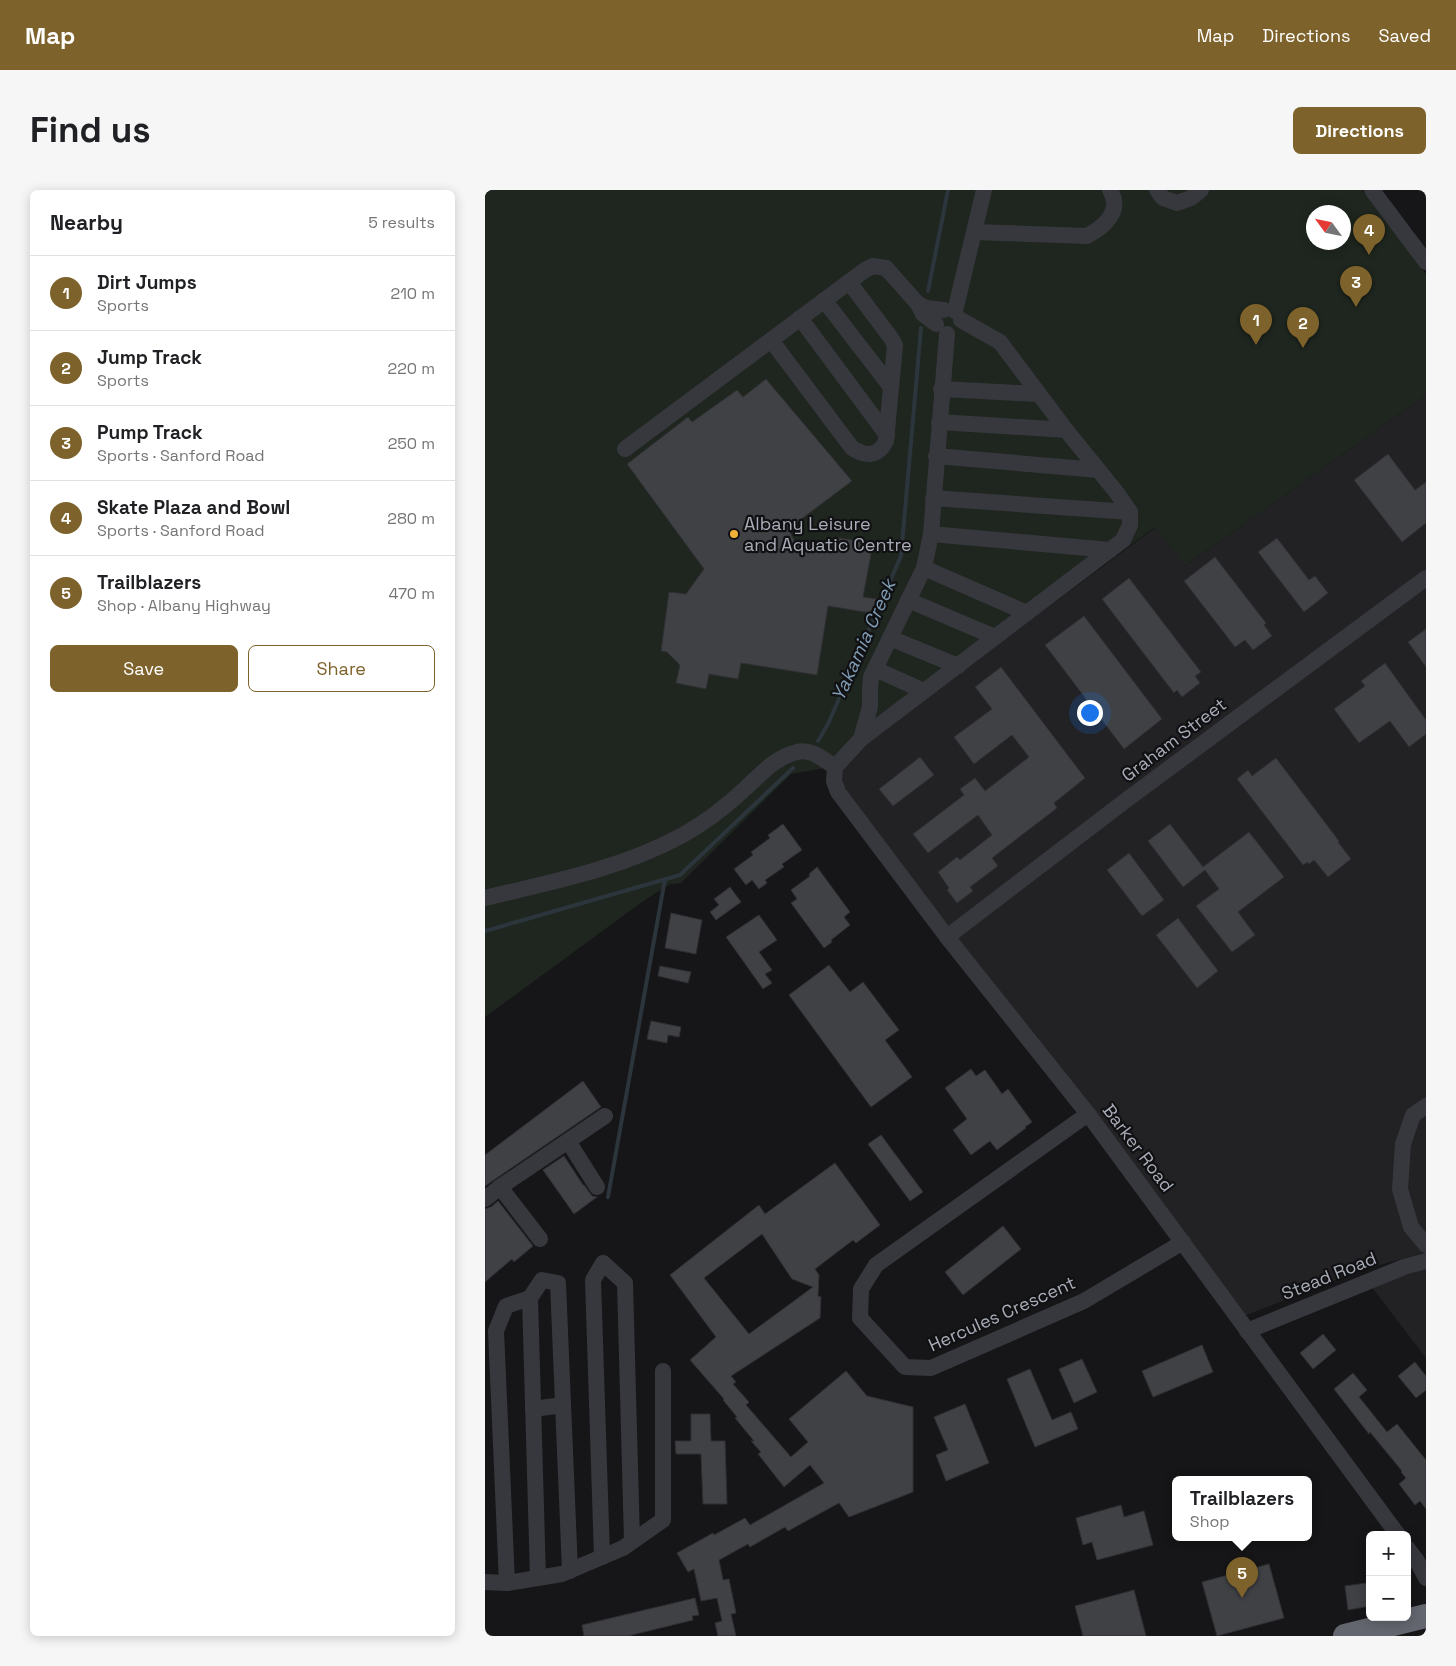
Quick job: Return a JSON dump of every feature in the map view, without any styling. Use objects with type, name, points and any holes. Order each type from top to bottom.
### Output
[{"type":"highway","points":[[1345,1636],[1426,1616]]},
{"type":"street","points":[[861,739],[869,707],[871,677],[924,568],[931,534],[941,389],[949,320],[984,190]]},
{"type":"street","points":[[974,232],[1087,236],[1108,222],[1113,212],[1113,193],[1111,190]]},
{"type":"street","points":[[1157,190],[1163,198],[1177,203],[1191,198],[1201,190]]},
{"type":"street","points":[[1372,190],[1426,262]]},
{"type":"street","points":[[485,898],[555,882],[640,856],[682,836],[714,815],[748,787],[772,763],[798,751],[812,752],[835,767],[861,739],[1123,540],[1130,525],[1130,512],[1117,493],[1066,430],[1000,342],[949,320],[923,314],[918,304],[890,270],[882,266],[873,266],[849,282],[625,448]]},
{"type":"street","points":[[771,340],[852,448],[860,453],[871,455],[883,447],[887,435],[895,345],[849,282]]},
{"type":"street","points":[[824,300],[891,387]]},
{"type":"street","points":[[800,318],[887,435]]},
{"type":"street","points":[[941,389],[1039,394]]},
{"type":"street","points":[[939,422],[1066,430]]},
{"type":"street","points":[[936,456],[1098,470]]},
{"type":"street","points":[[933,498],[1130,512]]},
{"type":"street","points":[[931,534],[1110,550]]},
{"type":"street","points":[[924,568],[1027,613]]},
{"type":"street","name":"Graham Street","points":[[947,937],[1129,798],[1426,578]]},
{"type":"street","points":[[908,600],[995,637]]},
{"type":"street","points":[[890,638],[957,666]]},
{"type":"street","points":[[875,669],[924,691]]},
{"type":"street","points":[[870,693],[881,704],[895,713]]},
{"type":"street","name":"Barker Road","points":[[835,767],[834,781],[838,792],[947,937],[1087,1114],[1395,1531]]},
{"type":"street","points":[[1426,1106],[1413,1116],[1403,1144],[1400,1189],[1411,1227],[1426,1245]]},
{"type":"street","name":"Hercules Crescent","points":[[1087,1114],[876,1265],[861,1289],[860,1318],[905,1366],[931,1368],[1084,1301],[1183,1242]]},
{"type":"street","points":[[485,1199],[605,1116]]},
{"type":"street","points":[[568,1141],[597,1187]]},
{"type":"street","points":[[500,1187],[540,1238]]},
{"type":"street","name":"Stead Road","points":[[1247,1331],[1404,1268],[1426,1262]]},
{"type":"street","points":[[602,1557],[593,1280],[603,1263],[625,1283],[633,1541]]},
{"type":"street","points":[[538,1578],[531,1298],[542,1280],[558,1283],[570,1571]]},
{"type":"street","points":[[507,1582],[491,1330],[506,1306],[531,1298]]},
{"type":"street","points":[[485,1582],[507,1582],[562,1574],[623,1548],[663,1520],[663,1371]]},
{"type":"street","points":[[533,1409],[563,1405]]},
{"type":"street","points":[[1411,1553],[1426,1578]]},
{"type":"shaded area","points":[[485,190],[1362,190],[1426,274],[1426,395],[1185,566],[1155,527],[831,767],[791,774],[681,883],[670,884],[642,902],[485,1017]]},
{"type":"shaded area","points":[[1426,395],[1426,1252],[1359,1271],[1244,1316],[843,788],[841,769],[863,744],[1156,527],[1185,566]]},
{"type":"shaded area","points":[[1426,1269],[1426,1358],[1371,1286]]},
{"type":"building","name":"Albany Leisure and Aquatic Centre","points":[[766,379],[852,481],[788,529],[796,544],[838,547],[839,538],[873,543],[863,597],[883,600],[877,614],[828,606],[817,675],[741,663],[738,679],[709,674],[706,689],[676,683],[680,665],[667,652],[661,651],[669,592],[686,594],[704,569],[627,464],[688,417],[692,422],[737,390],[743,397]]},
{"type":"building","points":[[1388,454],[1415,490],[1426,482],[1426,523],[1402,542],[1354,480]]},
{"type":"building","points":[[1277,538],[1309,580],[1315,576],[1328,593],[1304,612],[1258,552]]},
{"type":"building","points":[[1215,557],[1266,623],[1264,625],[1272,636],[1253,650],[1245,640],[1235,647],[1184,581]]},
{"type":"building","points":[[1129,578],[1201,672],[1195,676],[1200,683],[1182,697],[1177,690],[1174,693],[1102,599]]},
{"type":"building","points":[[1084,616],[1162,719],[1124,749],[1045,645]]},
{"type":"building","points":[[1426,629],[1426,667],[1408,642]]},
{"type":"building","points":[[1385,663],[1426,720],[1426,734],[1409,747],[1390,721],[1359,743],[1334,709],[1365,686],[1361,681]]},
{"type":"building","points":[[1001,667],[1085,778],[1054,803],[1057,808],[992,858],[998,866],[970,887],[973,891],[957,903],[947,890],[949,888],[938,872],[957,857],[960,860],[992,835],[978,815],[928,853],[913,834],[964,795],[960,789],[975,778],[985,791],[1029,757],[1012,735],[974,764],[954,737],[992,709],[975,687]]},
{"type":"building","points":[[920,757],[934,775],[893,806],[879,789]]},
{"type":"building","points":[[1276,758],[1351,859],[1328,877],[1314,860],[1309,864],[1308,862],[1303,865],[1237,779],[1248,770],[1252,776]]},
{"type":"building","points":[[783,824],[802,850],[782,864],[784,867],[765,880],[767,883],[759,889],[752,880],[746,885],[734,869],[753,855],[751,852],[770,838],[768,835]]},
{"type":"building","points":[[1170,824],[1203,867],[1249,832],[1284,877],[1238,912],[1255,935],[1232,952],[1196,906],[1219,889],[1205,870],[1183,887],[1148,841]]},
{"type":"building","points":[[1129,853],[1164,900],[1142,916],[1107,870]]},
{"type":"building","points":[[817,867],[850,912],[844,917],[850,925],[824,948],[791,903],[797,899],[791,890],[810,876],[809,874]]},
{"type":"building","points":[[730,887],[741,902],[716,920],[710,912],[719,905],[714,899]]},
{"type":"building","points":[[671,913],[702,920],[696,954],[665,948]]},
{"type":"building","points":[[759,915],[777,940],[759,952],[772,970],[765,974],[772,983],[763,989],[726,937]]},
{"type":"building","points":[[1178,918],[1218,971],[1197,988],[1156,935]]},
{"type":"building","points":[[829,965],[850,992],[863,982],[899,1030],[885,1040],[912,1077],[871,1107],[789,995]]},
{"type":"building","points":[[660,966],[691,972],[688,983],[658,976]]},
{"type":"building","points":[[651,1021],[681,1027],[679,1037],[668,1035],[667,1043],[647,1039]]},
{"type":"building","points":[[971,1069],[976,1076],[985,1070],[1002,1094],[1008,1089],[1032,1122],[997,1150],[990,1141],[971,1155],[953,1130],[967,1119],[945,1088]]},
{"type":"building","points":[[583,1081],[601,1107],[485,1186],[485,1155]]},
{"type":"building","points":[[881,1135],[923,1192],[910,1201],[868,1144]]},
{"type":"building","points":[[564,1156],[583,1185],[592,1196],[597,1197],[574,1214],[543,1170]]},
{"type":"building","points":[[835,1163],[880,1225],[856,1243],[853,1240],[815,1269],[819,1275],[820,1318],[731,1376],[736,1382],[733,1384],[749,1402],[746,1405],[791,1457],[808,1442],[789,1419],[846,1371],[867,1396],[913,1407],[913,1492],[849,1517],[839,1503],[788,1531],[785,1527],[750,1547],[748,1544],[719,1560],[723,1580],[729,1579],[736,1613],[731,1614],[736,1636],[718,1636],[715,1623],[722,1621],[717,1598],[701,1601],[694,1569],[688,1572],[677,1553],[745,1518],[750,1525],[824,1483],[810,1465],[784,1487],[758,1454],[761,1452],[751,1441],[754,1441],[735,1418],[737,1417],[724,1399],[690,1360],[716,1337],[670,1275],[759,1205],[765,1214]],"holes":[[[762,1234],[792,1279],[813,1287],[749,1334],[704,1278]]]},
{"type":"building","points":[[498,1201],[533,1246],[514,1262],[512,1259],[485,1282],[485,1209]]},
{"type":"building","points":[[1003,1226],[1021,1249],[963,1295],[945,1272]]},
{"type":"building","points":[[1323,1334],[1336,1350],[1313,1369],[1300,1353]]},
{"type":"building","points":[[1202,1345],[1213,1372],[1153,1397],[1142,1371]]},
{"type":"building","points":[[1082,1359],[1097,1392],[1074,1403],[1059,1369]]},
{"type":"building","points":[[1415,1362],[1426,1376],[1426,1390],[1416,1398],[1398,1376]]},
{"type":"building","points":[[1030,1369],[1052,1420],[1071,1412],[1078,1429],[1035,1447],[1007,1379]]},
{"type":"building","points":[[1353,1373],[1367,1390],[1359,1397],[1387,1432],[1397,1424],[1426,1460],[1426,1509],[1420,1501],[1415,1505],[1399,1484],[1406,1478],[1402,1471],[1370,1432],[1369,1434],[1334,1389]]},
{"type":"building","points":[[965,1404],[989,1463],[946,1481],[936,1455],[948,1450],[934,1417]]},
{"type":"building","points":[[691,1414],[710,1414],[711,1441],[725,1441],[727,1504],[703,1504],[701,1454],[676,1454],[675,1441],[691,1441]]},
{"type":"building","points":[[1121,1505],[1124,1517],[1144,1511],[1153,1545],[1097,1560],[1092,1542],[1083,1545],[1076,1518]]},
{"type":"building","points":[[1269,1564],[1284,1618],[1217,1636],[1202,1582]]},
{"type":"building","points":[[1366,1583],[1366,1607],[1348,1610],[1345,1586]]},
{"type":"building","points":[[1134,1590],[1146,1636],[1083,1636],[1075,1606]]},
{"type":"building","points":[[695,1598],[699,1615],[692,1616],[693,1620],[628,1636],[584,1636],[582,1625]]},
{"type":"waterway","name":"Yakamia Creek","points":[[928,291],[948,190]]},
{"type":"waterway","name":"Yakamia Creek","points":[[818,741],[828,724],[901,556],[921,328]]},
{"type":"waterway","name":"Yakamia Creek","points":[[485,931],[680,875],[793,768]]},
{"type":"waterway","points":[[608,1197],[665,879]]},
{"type":"place","name":"Skate Plaza and Bowl","points":[[1369,255]]},
{"type":"place","name":"Pump Track","points":[[1356,307]]},
{"type":"place","name":"Dirt Jumps","points":[[1256,345]]},
{"type":"place","name":"Jump Track","points":[[1303,348]]},
{"type":"place","name":"Albany Leisure and Aquatic Centre","points":[[734,534]]},
{"type":"place","name":"Trailblazers","points":[[1242,1598]]}]
